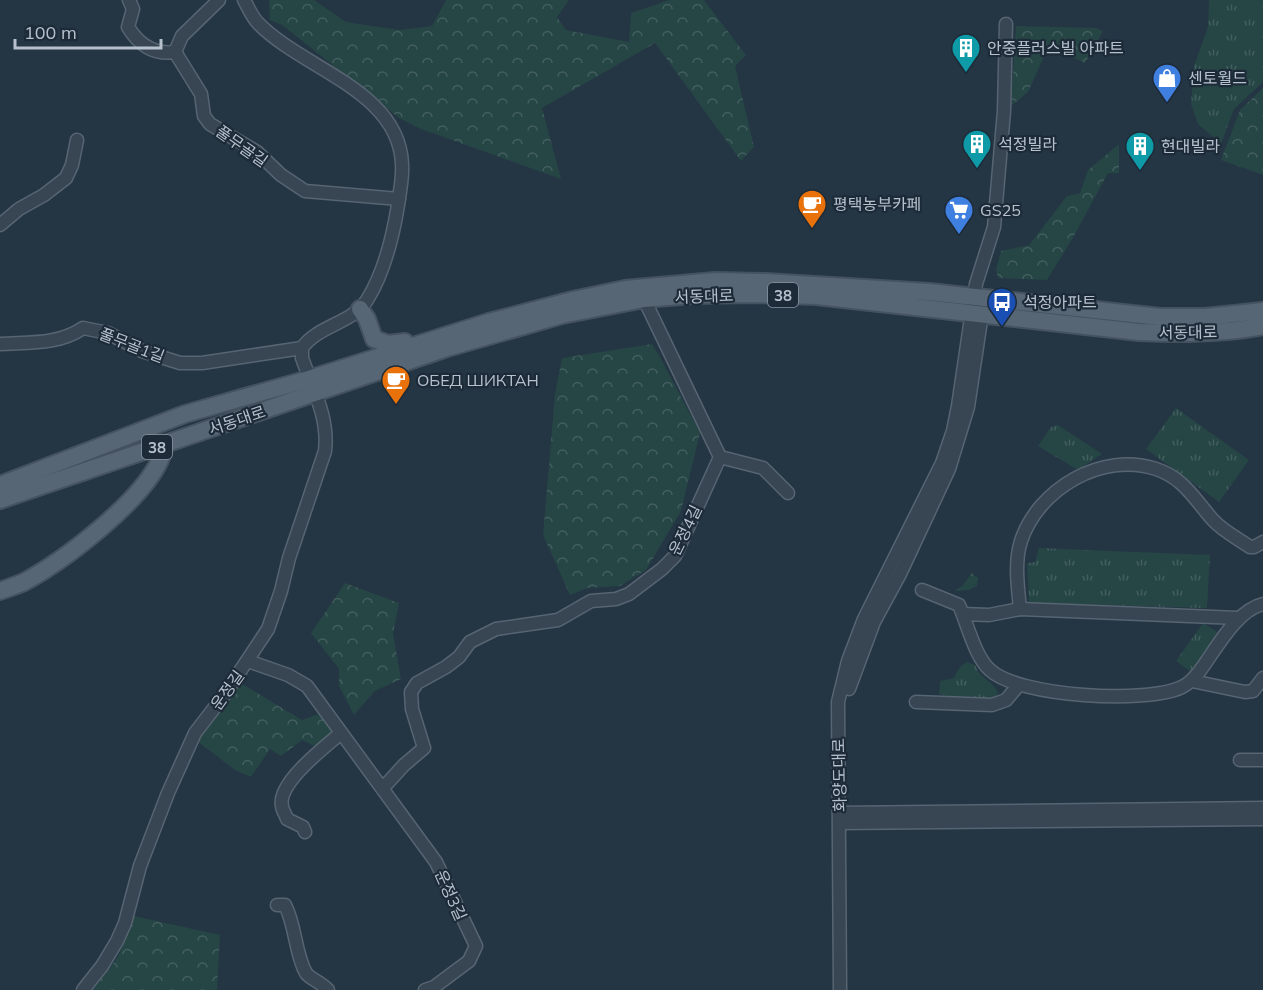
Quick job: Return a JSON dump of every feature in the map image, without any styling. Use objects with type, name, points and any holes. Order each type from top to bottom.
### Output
[{"type":"main road","name":"서동대로","points":[[2,489],[165,444],[414,345],[573,300],[625,289],[715,281],[766,282],[929,292],[978,306],[1139,332],[1173,334],[1217,332],[1263,326]]},
{"type":"main road","name":"서동대로","points":[[2,489],[185,414],[312,386],[362,378],[447,348],[562,315],[644,299],[743,294],[816,296],[1160,317],[1205,317],[1263,311]]},
{"type":"main road","points":[[360,309],[367,319],[374,339],[388,344],[405,342],[414,345]]},
{"type":"main road","points":[[0,591],[25,581],[67,554],[120,512],[149,478],[160,461],[165,444]]},
{"type":"street","points":[[129,0],[133,9],[128,27],[135,38],[154,51],[165,53],[175,52],[182,36],[219,0]]},
{"type":"street","points":[[244,0],[257,22],[295,53],[359,92],[381,111],[398,141],[402,163],[399,199],[380,271],[372,290],[360,309],[314,337],[302,348],[302,358],[312,386]]},
{"type":"street","points":[[978,306],[976,284],[994,227],[1004,111],[1006,24]]},
{"type":"street","name":"풀무골길","points":[[175,52],[201,94],[204,116],[210,124],[256,153],[281,175],[305,191],[399,199]]},
{"type":"street","points":[[0,225],[19,209],[44,195],[66,178],[72,165],[77,140]]},
{"type":"street","points":[[644,299],[720,457],[763,468],[788,493]]},
{"type":"street","name":"화양도대로","points":[[840,990],[846,703],[851,681],[874,622],[942,463],[953,431],[978,306]]},
{"type":"street","name":"풀무골1길","points":[[0,344],[58,341],[84,328],[108,333],[142,351],[180,363],[202,363],[302,348]]},
{"type":"street","name":"운정길","points":[[83,990],[102,966],[125,923],[140,866],[168,793],[195,733],[225,694],[268,629],[325,451],[327,436],[325,421],[312,386]]},
{"type":"street","name":"운정4길","points":[[383,788],[424,748],[412,709],[411,692],[417,683],[446,667],[459,657],[470,642],[496,628],[558,620],[591,601],[616,599],[637,587],[675,555],[720,457]]},
{"type":"street","points":[[1020,609],[1018,559],[1026,528],[1049,498],[1077,477],[1095,469],[1132,465],[1157,469],[1184,484],[1223,529],[1250,546],[1254,547],[1263,542]]},
{"type":"street","points":[[922,590],[958,605],[983,660],[988,669],[997,676],[1018,686],[1040,691],[1097,695],[1162,693],[1182,687],[1191,681],[1238,618],[1263,604]]},
{"type":"street","points":[[963,614],[989,615],[1020,609],[1238,618]]},
{"type":"street","name":"운정3길","points":[[248,661],[288,675],[307,686],[436,862],[476,946],[469,961],[434,987],[425,990]]},
{"type":"street","points":[[1191,681],[1245,693],[1253,691],[1263,678]]},
{"type":"street","points":[[916,702],[992,705],[1006,700],[1018,686]]},
{"type":"street","points":[[305,832],[303,827],[287,819],[281,804],[284,792],[303,765],[341,734]]},
{"type":"street","points":[[1240,759],[1263,760]]},
{"type":"street","points":[[843,818],[1263,808]]},
{"type":"street","points":[[843,818],[1263,819]]},
{"type":"street","name":"화양도대로","points":[[843,818],[847,990]]},
{"type":"street","points":[[278,905],[285,905],[290,915],[307,975],[322,982],[328,990]]},
{"type":"green space","points":[[269,0],[314,0],[346,22],[400,30],[432,26],[446,0],[569,0],[557,17],[566,30],[629,42],[631,13],[669,0],[704,0],[746,55],[735,66],[754,147],[741,161],[655,43],[542,108],[561,179],[421,129],[399,118],[282,25],[270,20]]},
{"type":"green space","points":[[1209,0],[1263,0],[1263,82],[1234,109],[1221,144],[1198,124],[1191,104],[1194,66],[1208,27]]},
{"type":"green space","points":[[1016,26],[1096,28],[1103,31],[1085,63],[1049,46],[1028,92],[1011,106]]},
{"type":"green space","points":[[1263,88],[1263,175],[1221,160],[1240,110]]},
{"type":"green space","points":[[1119,144],[1119,173],[1108,173],[1047,280],[998,278],[996,269],[1001,251],[1029,245],[1067,196],[1080,193],[1088,170]]},
{"type":"green space","points":[[652,344],[700,433],[681,511],[646,570],[620,586],[588,588],[570,595],[543,535],[555,394],[562,358]]},
{"type":"green space","points":[[1176,408],[1249,460],[1219,502],[1146,449]]},
{"type":"green space","points":[[1180,422],[1202,438],[1193,449],[1172,433]]},
{"type":"green space","points":[[1058,425],[1102,454],[1078,470],[1038,446],[1051,427]]},
{"type":"green space","points":[[1039,548],[1210,555],[1207,608],[1029,603],[1027,563],[1035,562]]},
{"type":"green space","points":[[972,573],[978,578],[977,586],[969,590],[955,591],[962,586]]},
{"type":"green space","points":[[345,583],[399,603],[393,633],[401,679],[375,691],[354,715],[339,686],[339,669],[311,633]]},
{"type":"green space","points":[[1203,623],[1219,633],[1191,672],[1176,661]]},
{"type":"green space","points":[[967,662],[975,665],[979,673],[995,688],[998,692],[995,698],[962,699],[939,694],[940,681],[954,678],[960,667]]},
{"type":"green space","points":[[229,676],[302,720],[321,713],[336,732],[316,747],[302,740],[281,756],[270,749],[251,777],[235,770],[197,741]]},
{"type":"green space","points":[[134,916],[220,935],[217,990],[93,990],[118,957]]},
{"type":"place","name":"안중플러스빌 아파트","points":[[966,74]]},
{"type":"place","name":"센토월드","points":[[1167,104]]},
{"type":"place","name":"석정빌라","points":[[977,170]]},
{"type":"place","name":"현대빌라","points":[[1140,172]]},
{"type":"place","name":"평택농부카페","points":[[812,230]]},
{"type":"place","name":"GS25","points":[[959,236]]},
{"type":"place","name":"석정아파트","points":[[1002,328]]},
{"type":"place","name":"ОБЕД ШИКТАН","points":[[396,406]]}]
